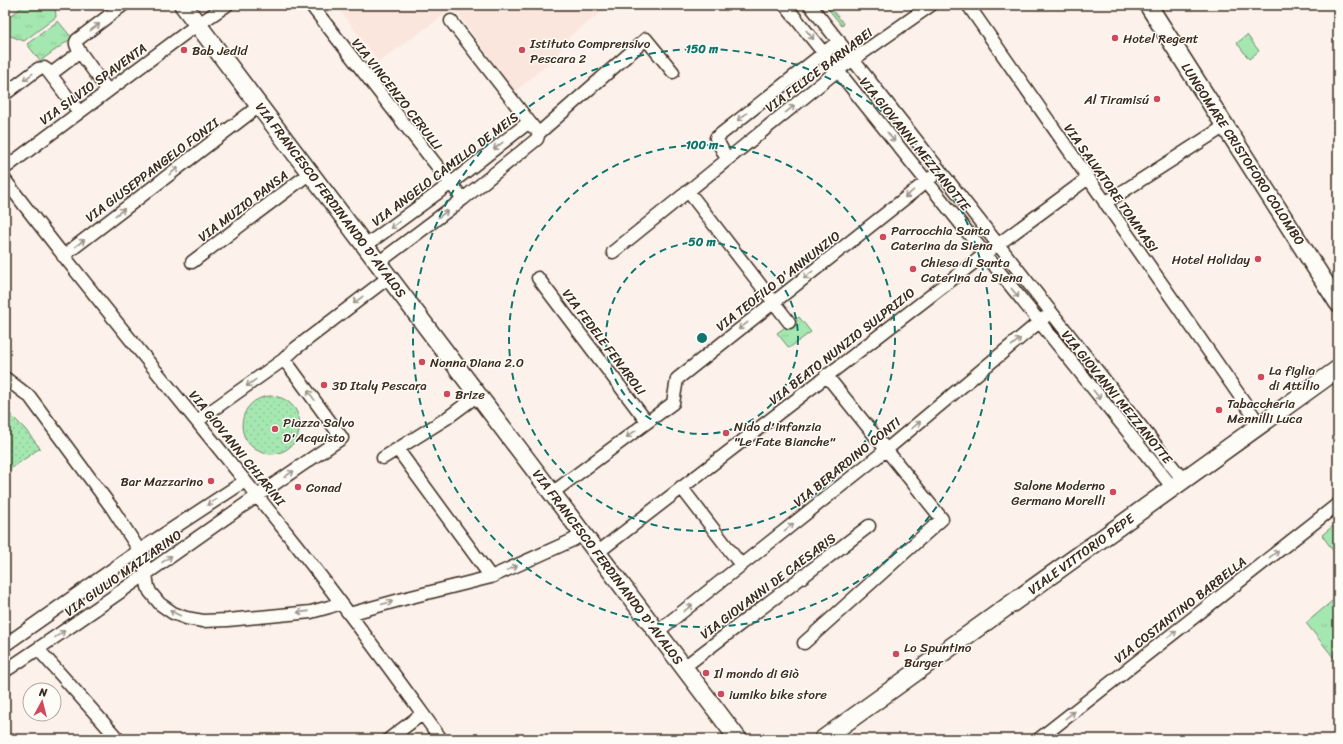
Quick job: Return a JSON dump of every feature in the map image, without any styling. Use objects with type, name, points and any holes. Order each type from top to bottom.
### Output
[{"type":"street","points":[[108,91],[80,52],[76,44],[76,40],[123,5]]},
{"type":"street","name":"VIA FRANCESCO FERDINANDO D'AVALOS","points":[[183,5],[738,739]]},
{"type":"street","name":"VIA SILVIO SPAVENTA","points":[[5,168],[79,112],[227,5]]},
{"type":"street","name":"VIA VINCENZO CERULLI","points":[[311,5],[463,199]]},
{"type":"street","name":"VIA GIOVANNI MEZZANOTTE","points":[[785,5],[1038,322],[1178,484]]},
{"type":"street","name":"VIA GIOVANNI MEZZANOTTE","points":[[810,5],[1052,312],[1178,484]]},
{"type":"street","name":"VIA FELICE BARNABEI","points":[[613,252],[838,70],[931,5]]},
{"type":"street","name":"VIA SALVATORE TOMMASI","points":[[968,5],[1087,179],[1260,425]]},
{"type":"street","name":"LUNGOMARE CRISTOFORO COLOMBO","points":[[1148,5],[1338,303]]},
{"type":"street","points":[[451,21],[529,122]]},
{"type":"street","points":[[378,262],[463,199],[537,139],[538,133],[646,39],[673,72]]},
{"type":"street","name":"VIA FELICE BARNABEI","points":[[727,159],[716,138],[838,41]]},
{"type":"street","points":[[50,74],[80,52]]},
{"type":"street","points":[[5,94],[41,68],[47,70],[79,112]]},
{"type":"street","name":"VIA GIUSEPPANGELO FONZI","points":[[62,256],[259,106]]},
{"type":"street","name":"VIA ANGELO CAMILLO DE MEIS","points":[[366,246],[450,184],[529,122],[538,133]]},
{"type":"street","points":[[1105,203],[1225,126]]},
{"type":"street","name":"VIA TEOFILO D'ANNUNZIO","points":[[552,492],[674,403],[677,379],[940,170]]},
{"type":"street","name":"VIA MUZIO PANSA","points":[[192,262],[310,173]]},
{"type":"street","name":"VIA BEATO NUNZIO SULPRIZIO","points":[[597,553],[984,254],[1087,179]]},
{"type":"street","name":"VIA GIOVANNI CHIARINI","points":[[5,180],[62,256],[295,542],[441,739]]},
{"type":"street","points":[[688,191],[789,322]]},
{"type":"street","points":[[197,421],[283,360],[296,348],[389,277]]},
{"type":"street","name":"VIA FEDELE FENAROLI","points":[[538,278],[647,422]]},
{"type":"street","name":"VIA BERARDINO CONTI","points":[[657,632],[886,450],[1038,322],[1052,312]]},
{"type":"street","points":[[256,496],[342,438],[290,367],[283,360]]},
{"type":"street","name":"VIALE VITTORIO PEPE","points":[[823,739],[1338,369]]},
{"type":"street","points":[[804,643],[942,519],[826,375]]},
{"type":"street","points":[[5,378],[30,397],[112,508],[140,550],[144,562],[148,587],[160,604],[173,613],[186,618],[209,620],[312,612],[341,603]]},
{"type":"street","points":[[383,458],[447,418],[478,394]]},
{"type":"street","points":[[401,454],[491,578]]},
{"type":"street","name":"VIA GIULIO MAZZARINO","points":[[5,645],[140,550],[245,481]]},
{"type":"street","points":[[681,487],[741,565]]},
{"type":"street","name":"VIA GIULIO MAZZARINO","points":[[5,671],[256,496]]},
{"type":"street","name":"VIA COSTANTINO BARBELLA","points":[[1040,739],[1338,504]]},
{"type":"street","name":"VIA GIOVANNI DE CAESARIS","points":[[684,667],[869,526]]},
{"type":"street","points":[[349,614],[407,598],[491,578],[583,534]]},
{"type":"street","points":[[38,649],[118,739]]},
{"type":"street","points":[[389,739],[422,714]]},
{"type":"shaded area","name":"Istituto Comprensivo Pescara 2","points":[[351,5],[611,5],[569,37],[554,59],[515,92],[454,8],[379,62],[341,12]]},
{"type":"green space","points":[[25,5],[55,5],[56,17],[24,41],[5,34],[5,20]]},
{"type":"green space","points":[[825,5],[828,5],[844,24],[842,26]]},
{"type":"green space","points":[[58,21],[72,38],[40,61],[27,44]]},
{"type":"green space","points":[[1247,35],[1259,51],[1249,59],[1237,43]]},
{"type":"green space","points":[[799,317],[811,332],[789,348],[777,333]]},
{"type":"green space","points":[[265,396],[277,396],[292,404],[300,419],[300,431],[292,446],[277,454],[265,454],[250,446],[242,431],[242,419],[250,404]]},
{"type":"green space","points":[[5,409],[25,429],[40,448],[5,473]]},
{"type":"green space","points":[[1338,522],[1338,558],[1322,535]]},
{"type":"green space","points":[[1338,596],[1338,663],[1306,623]]},
{"type":"place","name":"Hotel Regent","points":[[1115,38]]},
{"type":"place","name":"Bab Jedid","points":[[184,50]]},
{"type":"place","name":"Istituto Comprensivo Pescara 2","points":[[522,50]]},
{"type":"place","name":"Al Tiramisú","points":[[1157,99]]},
{"type":"place","name":"Parrocchia Santa Caterina da Siena","points":[[883,237]]},
{"type":"place","name":"Hotel Holiday","points":[[1258,259]]},
{"type":"place","name":"Chiesa di Santa Caterina da Siena","points":[[913,269]]},
{"type":"place","name":"Nonna Diana 2.0","points":[[422,362]]},
{"type":"place","name":"La figlia di Attilio","points":[[1261,377]]},
{"type":"place","name":"3D Italy Pescara","points":[[324,385]]},
{"type":"place","name":"Brize","points":[[447,394]]},
{"type":"place","name":"Tabaccheria Mennilli Luca","points":[[1219,410]]},
{"type":"place","name":"Piazza Salvo D'Acquisto","points":[[275,429]]},
{"type":"place","name":"Nido d'infanzia \"Le Fate Bianche\"","points":[[726,433]]},
{"type":"place","name":"Bar Mazzarino","points":[[211,481]]},
{"type":"place","name":"Conad","points":[[298,487]]},
{"type":"place","name":"Salone Moderno Germano Morelli","points":[[1113,492]]},
{"type":"place","name":"Lo Spuntino Burger","points":[[896,654]]},
{"type":"place","name":"Il mondo di Giò","points":[[706,673]]},
{"type":"place","name":"iumiko bike store","points":[[721,694]]}]
